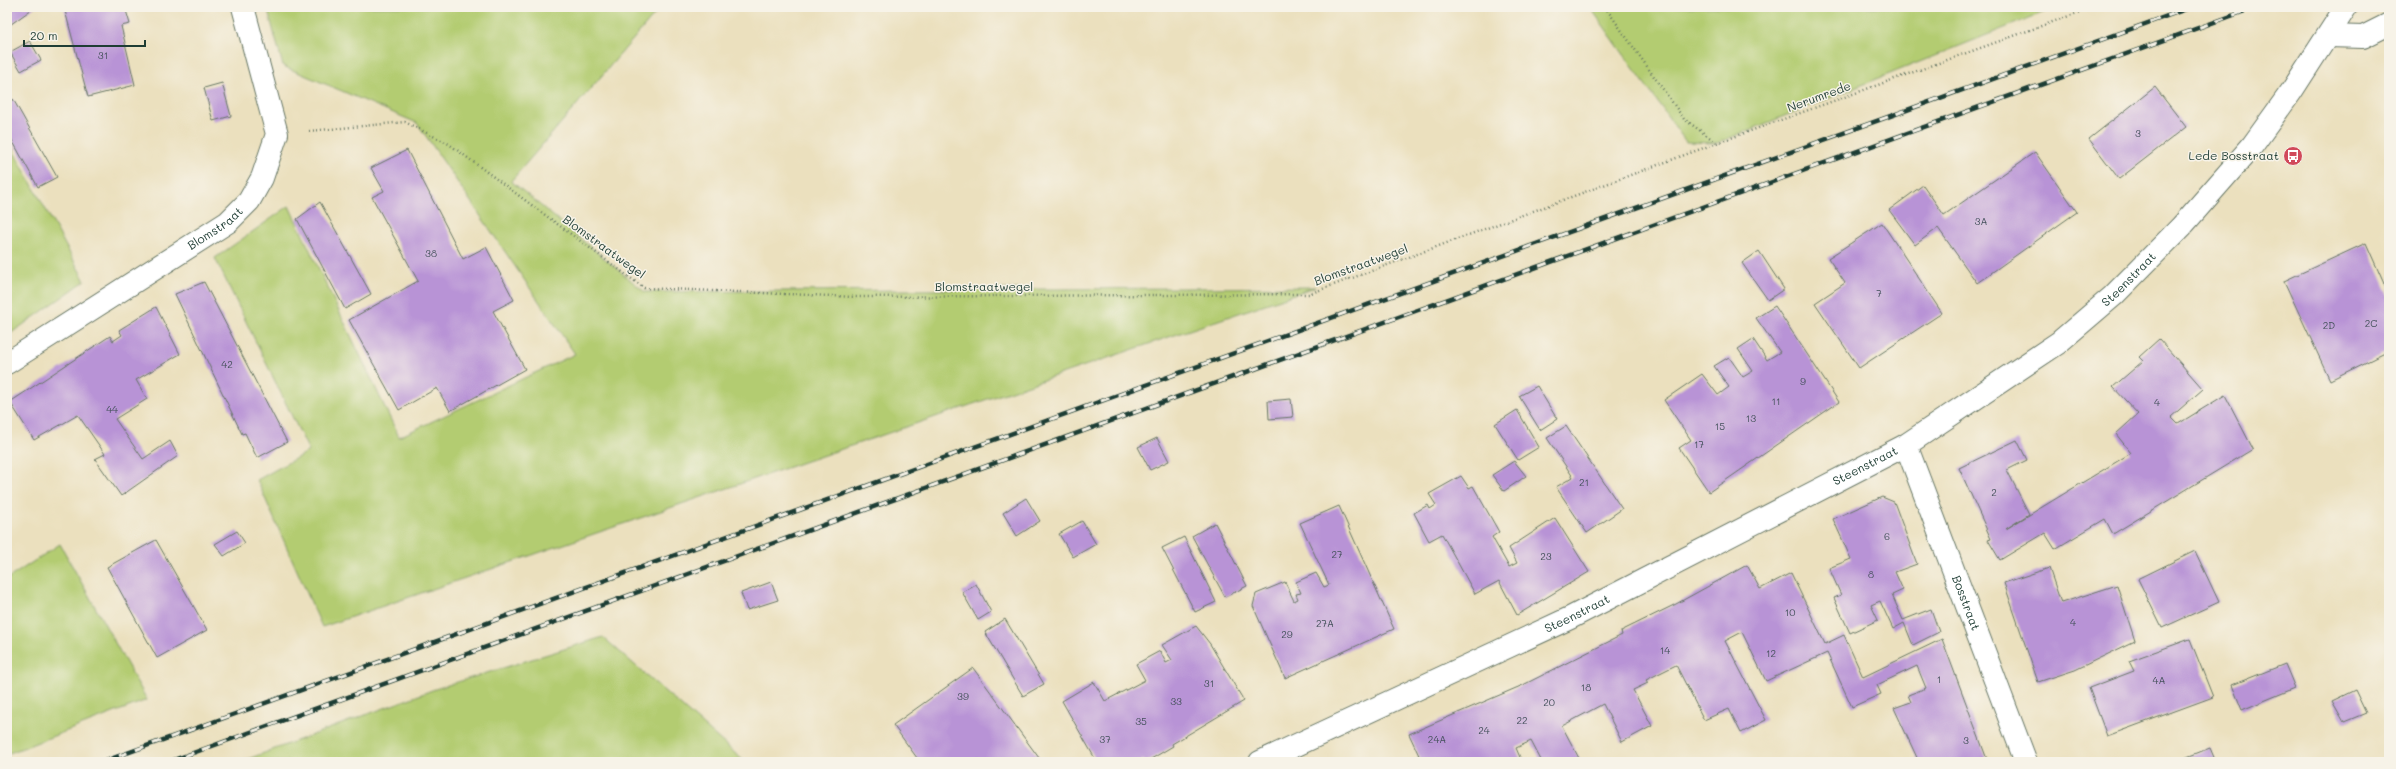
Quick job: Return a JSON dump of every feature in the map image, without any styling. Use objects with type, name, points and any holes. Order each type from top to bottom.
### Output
[{"type":"street","points":[[243,7],[277,134]]},
{"type":"street","name":"Steenstraat","points":[[1260,762],[1570,618],[1906,445],[2058,343],[2113,296],[2181,227],[2252,146],[2328,36],[2346,7]]},
{"type":"street","points":[[2328,36],[2364,38],[2389,24]]},
{"type":"street","name":"Blomstraat","points":[[7,363],[228,222],[252,196],[262,178],[277,134]]},
{"type":"street","name":"Bosstraat","points":[[1906,445],[2026,762]]},
{"type":"path","points":[[1605,7],[1684,118],[1716,143]]},
{"type":"path","name":"Nerumrede","points":[[1716,143],[2094,7]]},
{"type":"path","name":"Blomstraatwegel","points":[[277,134],[405,122],[449,144],[644,288],[856,296],[1309,294],[1716,143]]},
{"type":"green space","points":[[267,7],[661,7],[511,181],[645,292],[1315,287],[322,627],[257,480],[309,451],[215,258],[289,206],[399,437],[575,354],[417,123],[283,66]]},
{"type":"green space","points":[[1590,7],[2057,7],[1717,143],[1686,142]]},
{"type":"green space","points":[[7,139],[85,281],[7,336]]},
{"type":"green space","points":[[60,544],[147,700],[7,754],[7,579]]},
{"type":"green space","points":[[603,637],[745,762],[240,762],[435,689]]},
{"type":"building","points":[[7,7],[35,7],[7,27]]},
{"type":"building","points":[[64,7],[125,7],[130,24],[121,26],[135,85],[88,97]]},
{"type":"building","points":[[30,41],[41,60],[21,71],[10,52]]},
{"type":"building","points":[[222,83],[231,116],[213,121],[204,88]]},
{"type":"building","points":[[2155,87],[2186,127],[2119,179],[2089,139]]},
{"type":"building","points":[[13,99],[57,177],[38,187],[7,131],[7,103]]},
{"type":"building","points":[[407,150],[463,259],[486,247],[514,300],[493,311],[525,369],[450,411],[437,388],[399,410],[349,320],[418,281],[372,197],[384,191],[371,168]]},
{"type":"building","points":[[2035,152],[2077,212],[1977,283],[1938,228],[1915,245],[1889,210],[1923,185],[1944,215]]},
{"type":"building","points":[[320,202],[371,294],[345,309],[297,219]]},
{"type":"building","points":[[1882,223],[1942,313],[1859,368],[1815,303],[1845,283],[1828,258]]},
{"type":"building","points":[[2366,243],[2389,295],[2389,351],[2330,380],[2284,281]]},
{"type":"building","points":[[1759,251],[1784,289],[1768,300],[1742,263]]},
{"type":"building","points":[[204,282],[287,442],[257,458],[245,433],[242,434],[175,294]]},
{"type":"building","points":[[1775,306],[1839,402],[1709,492],[1679,448],[1691,440],[1664,400],[1702,374],[1718,395],[1729,387],[1714,366],[1729,357],[1743,377],[1753,371],[1738,349],[1753,339],[1767,360],[1780,352],[1756,318]]},
{"type":"building","points":[[156,307],[180,354],[136,380],[147,399],[115,419],[143,459],[170,441],[178,456],[121,496],[95,459],[105,454],[78,415],[34,440],[10,402],[110,336],[113,341],[122,335],[119,330]]},
{"type":"building","points":[[2159,339],[2203,389],[2171,417],[2178,424],[2225,395],[2253,449],[2113,534],[2105,519],[2055,549],[2045,533],[2000,560],[1988,540],[1991,539],[1959,468],[2017,440],[2027,460],[2007,470],[2029,514],[2006,529],[2131,453],[2116,434],[2138,414],[2113,387],[2143,361],[2139,357]]},
{"type":"building","points":[[1537,386],[1557,419],[1540,430],[1519,396]]},
{"type":"building","points":[[1291,399],[1293,417],[1269,419],[1268,401]]},
{"type":"building","points":[[1517,410],[1539,447],[1518,460],[1495,424]]},
{"type":"building","points":[[1566,426],[1622,509],[1587,533],[1556,487],[1573,477],[1547,438]]},
{"type":"building","points":[[1157,438],[1169,461],[1150,470],[1138,447]]},
{"type":"building","points":[[1514,461],[1526,476],[1504,491],[1492,475]]},
{"type":"building","points":[[1461,476],[1469,488],[1473,486],[1499,532],[1492,537],[1509,567],[1517,563],[1509,548],[1555,518],[1589,572],[1517,615],[1499,581],[1475,594],[1442,534],[1429,541],[1414,513],[1428,505],[1430,509],[1436,505],[1429,494]]},
{"type":"building","points":[[1882,497],[1894,502],[1917,564],[1895,572],[1903,590],[1892,595],[1903,620],[1931,609],[1939,632],[1913,645],[1904,623],[1893,629],[1880,601],[1871,605],[1878,620],[1850,633],[1834,598],[1841,595],[1829,568],[1851,559],[1833,519]]},
{"type":"building","points":[[1026,498],[1040,521],[1017,536],[1003,513]]},
{"type":"building","points":[[1339,506],[1394,629],[1285,678],[1253,606],[1256,594],[1285,582],[1294,601],[1298,599],[1296,594],[1301,593],[1296,582],[1316,573],[1324,587],[1329,585],[1300,523]]},
{"type":"building","points":[[1082,521],[1096,544],[1073,557],[1059,534]]},
{"type":"building","points":[[1215,523],[1247,586],[1225,597],[1192,536]]},
{"type":"building","points":[[237,531],[245,543],[224,556],[215,544]]},
{"type":"building","points":[[1184,537],[1216,602],[1195,612],[1162,548]]},
{"type":"building","points":[[156,540],[207,630],[157,658],[107,567]]},
{"type":"building","points":[[2195,551],[2219,602],[2162,628],[2138,579]]},
{"type":"building","points":[[1747,565],[1760,589],[1791,573],[1825,644],[1844,635],[1863,677],[1942,639],[1988,762],[1919,762],[1894,708],[1911,702],[1908,695],[1926,688],[1917,666],[1877,685],[1881,694],[1852,707],[1827,653],[1766,681],[1742,632],[1725,641],[1766,720],[1741,733],[1729,709],[1704,720],[1676,665],[1646,680],[1648,683],[1633,690],[1652,726],[1622,742],[1603,704],[1562,726],[1581,762],[1542,762],[1531,741],[1516,748],[1522,762],[1422,762],[1409,734],[1523,685],[1622,635],[1621,631],[1676,604]]},
{"type":"building","points":[[2049,568],[2061,603],[2117,585],[2135,641],[2075,670],[2038,682],[2004,583]]},
{"type":"building","points":[[771,582],[778,600],[747,610],[741,593]]},
{"type":"building","points":[[976,584],[991,612],[978,620],[962,592]]},
{"type":"building","points":[[1005,619],[1044,684],[1023,696],[985,632]]},
{"type":"building","points":[[1196,626],[1210,644],[1244,701],[1172,744],[1173,746],[1146,762],[1143,760],[1140,762],[1097,762],[1062,701],[1094,682],[1105,701],[1145,680],[1136,664],[1160,651],[1166,663],[1172,660],[1162,645]]},
{"type":"building","points":[[2190,639],[2213,697],[2107,736],[2089,688],[2134,671],[2129,661]]},
{"type":"building","points":[[2285,664],[2295,688],[2242,710],[2232,685]]},
{"type":"building","points":[[973,668],[1042,762],[981,762],[979,759],[975,762],[920,762],[893,725]]},
{"type":"building","points":[[2355,690],[2366,713],[2344,722],[2332,701]]},
{"type":"building","points":[[2210,748],[2216,762],[2174,762]]},
{"type":"railway","points":[[102,762],[2192,7]]},
{"type":"railway","points":[[168,762],[2256,7]]},
{"type":"place","name":"Lede Bosstraat","points":[[2293,156]]}]
